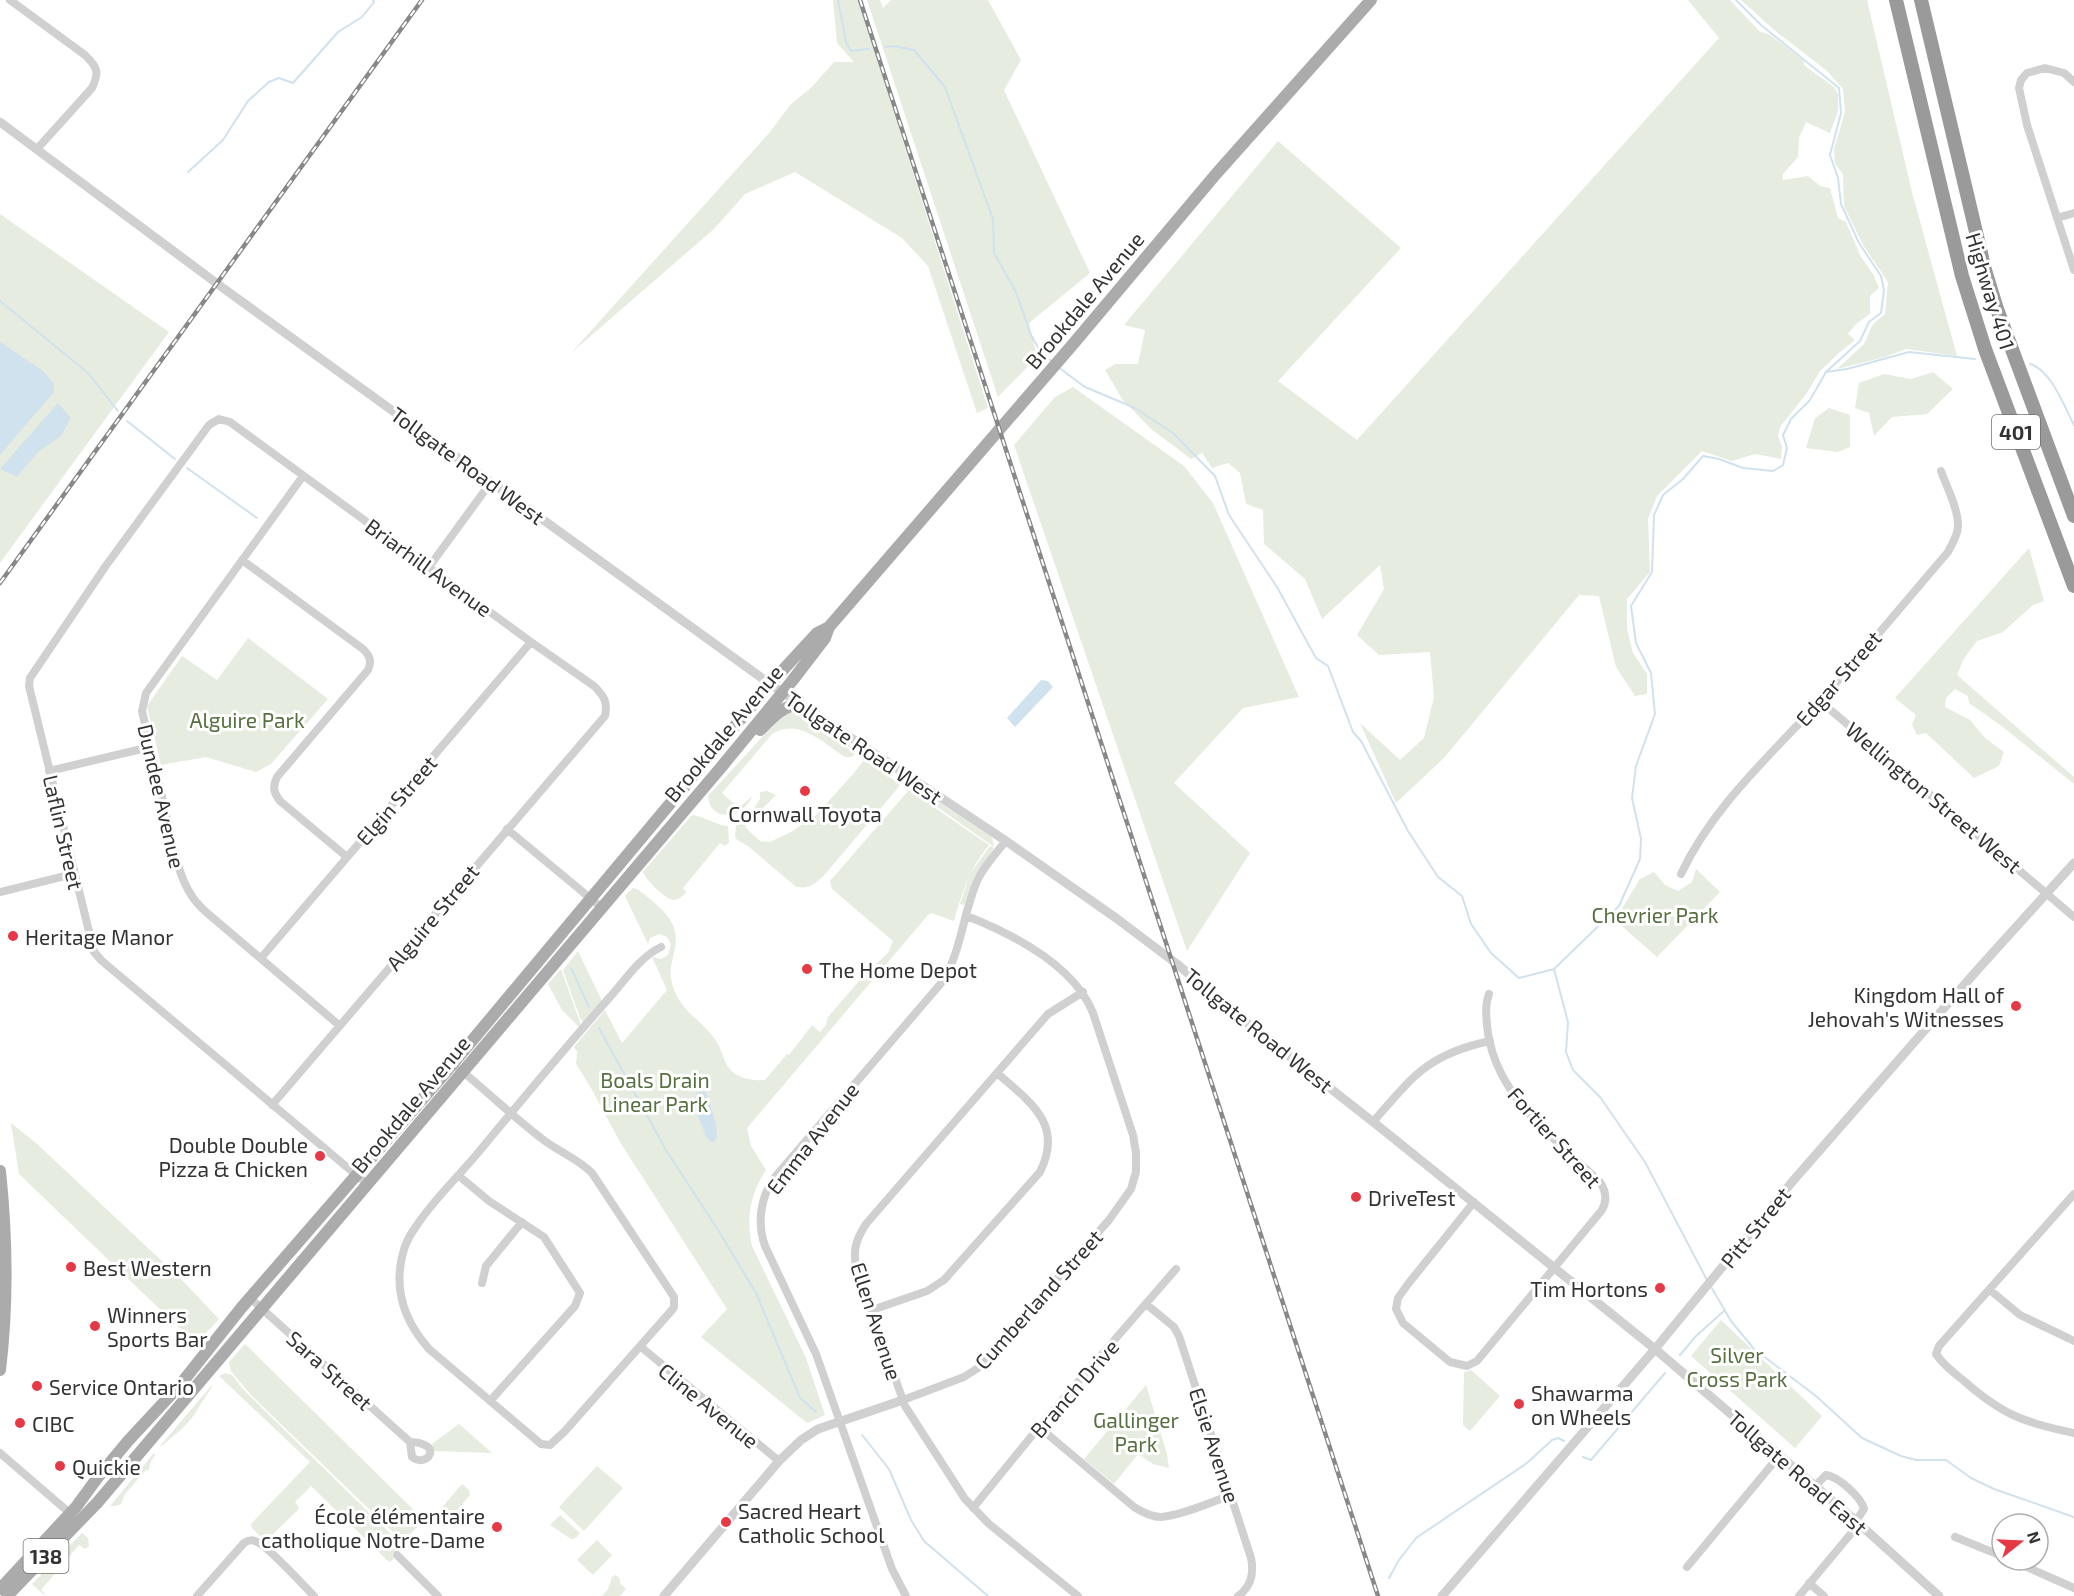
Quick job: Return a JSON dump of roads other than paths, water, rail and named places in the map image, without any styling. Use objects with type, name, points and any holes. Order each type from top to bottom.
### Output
[{"type":"highway","points":[[1888,0],[1902,49],[1912,70]]},
{"type":"highway","name":"Highway 401","points":[[1896,0],[1970,304],[2074,586]]},
{"type":"highway","name":"Highway 401","points":[[1921,0],[1982,259],[1994,299],[2074,516]]},
{"type":"main road","name":"Brookdale Avenue","points":[[7,1596],[75,1518],[128,1442],[180,1385],[250,1298],[356,1174],[458,1067],[602,908],[782,692],[825,638],[829,627],[916,528],[1216,174],[1371,0]]},
{"type":"main road","name":"Brookdale Avenue","points":[[0,1589],[75,1518],[149,1442],[367,1184],[591,899],[770,684],[817,633],[829,627]]},
{"type":"main road","points":[[723,765],[737,758],[777,713],[789,705],[799,704]]},
{"type":"main road","points":[[0,1171],[6,1308],[0,1370]]},
{"type":"street","points":[[10,0],[85,55],[95,65],[98,76],[92,88],[37,149]]},
{"type":"street","points":[[2074,82],[2064,73],[2045,68],[2027,73],[2021,80],[2019,88],[2027,125],[2074,270]]},
{"type":"street","name":"Tollgate Road West","points":[[0,122],[223,288],[770,684],[1006,841],[1116,918],[1177,964],[1232,1011],[1474,1202],[1655,1349]]},
{"type":"street","points":[[2057,218],[2074,213]]},
{"type":"street","name":"Briarhill Avenue","points":[[222,419],[231,422],[594,686],[603,695],[607,704],[605,716],[593,729]]},
{"type":"street","name":"Laflin Street","points":[[222,419],[209,424],[105,567],[30,678],[29,686],[73,874],[92,948],[96,955],[367,1184]]},
{"type":"street","name":"Edgar Street","points":[[1681,874],[1689,856],[1727,800],[1820,701],[1948,552],[1955,540],[1958,527],[1956,514],[1941,471]]},
{"type":"street","name":"Dundee Avenue","points":[[303,476],[146,693],[142,711],[178,865],[187,889],[200,907],[340,1026]]},
{"type":"street","points":[[429,567],[491,482]]},
{"type":"street","points":[[242,560],[363,649],[369,656],[371,662],[368,670],[277,777],[274,788],[280,801],[347,857]]},
{"type":"street","name":"Elgin Street","points":[[261,958],[531,642]]},
{"type":"street","name":"Wellington Street West","points":[[1820,701],[2074,917]]},
{"type":"street","name":"Alguire Street","points":[[272,1105],[593,729]]},
{"type":"street","points":[[49,771],[150,747]]},
{"type":"street","points":[[507,829],[602,908]]},
{"type":"street","name":"Emma Avenue","points":[[906,1596],[892,1569],[816,1354],[763,1240],[760,1216],[763,1200],[770,1184],[780,1171],[943,981],[952,965],[977,880],[1006,841]]},
{"type":"street","name":"Pitt Street","points":[[1442,1596],[1655,1349],[1816,1155],[2074,863]]},
{"type":"street","points":[[0,892],[73,874]]},
{"type":"street","name":"Cumberland Street","points":[[664,1596],[778,1461],[809,1434],[840,1420],[964,1377],[978,1368],[1109,1220],[1131,1190],[1136,1172],[1133,1134],[1093,1013],[1083,992],[1072,979],[1026,944],[1010,934],[967,916]]},
{"type":"street","points":[[458,1067],[511,1113],[540,1137],[581,1162],[592,1173],[674,1297],[674,1308],[550,1445],[541,1444],[429,1349],[416,1335],[401,1301],[399,1272],[402,1255],[421,1220],[511,1113],[650,952],[661,947]]},
{"type":"street","name":"Ellen Avenue","points":[[1078,1596],[989,1524],[973,1508],[903,1400],[855,1262],[855,1245],[872,1218],[1048,1014],[1083,992]]},
{"type":"street","name":"Fortier Street","points":[[1489,994],[1486,1002],[1490,1041],[1498,1069],[1512,1094],[1527,1112],[1600,1182],[1605,1193],[1602,1210],[1554,1266]]},
{"type":"street","points":[[1373,1122],[1424,1067],[1452,1052],[1490,1041]]},
{"type":"street","points":[[872,1310],[927,1291],[944,1280],[1040,1172],[1047,1154],[1048,1140],[1044,1121],[1034,1105],[998,1073]]},
{"type":"street","points":[[459,1176],[479,1194],[544,1237],[577,1286],[580,1298],[490,1401]]},
{"type":"street","points":[[2074,1194],[1939,1346],[1936,1354],[1945,1365],[2000,1410],[2040,1427],[2074,1433]]},
{"type":"street","points":[[1474,1202],[1408,1284],[1396,1304],[1397,1314],[1403,1323],[1450,1362],[1467,1366],[1477,1361],[1554,1266]]},
{"type":"street","points":[[482,1283],[486,1266],[522,1222]]},
{"type":"street","name":"Branch Drive","points":[[973,1508],[1039,1427],[1176,1269]]},
{"type":"street","points":[[1990,1290],[2020,1315],[2074,1341]]},
{"type":"street","name":"Sara Street","points":[[250,1298],[410,1442]]},
{"type":"street","name":"Elsie Avenue","points":[[1146,1304],[1174,1328],[1179,1336],[1231,1495],[1253,1566],[1250,1583],[1238,1596]]},
{"type":"street","name":"Cline Avenue","points":[[641,1347],[778,1461]]},
{"type":"street","name":"Tollgate Road East","points":[[1655,1349],[1857,1522],[1939,1596]]},
{"type":"street","points":[[1039,1427],[1134,1507],[1147,1515],[1161,1517],[1231,1495]]},
{"type":"street","points":[[0,1453],[75,1518]]},
{"type":"street","points":[[1687,1567],[1779,1456]]},
{"type":"street","points":[[1798,1596],[1857,1522],[1864,1509],[1862,1502],[1835,1477],[1826,1475],[1815,1486]]},
{"type":"street","points":[[1955,1537],[1990,1551]]},
{"type":"street","points":[[197,1596],[247,1541],[255,1540],[314,1596]]},
{"type":"street","points":[[397,1555],[438,1596]]},
{"type":"street","points":[[2038,1572],[2074,1588]]},
{"type":"street","points":[[1809,1583],[1824,1596]]},
{"type":"water","points":[[0,342],[43,371],[54,384],[54,392],[0,455]]},
{"type":"water","points":[[58,403],[71,418],[61,436],[38,452],[17,477],[0,469]]},
{"type":"water","points":[[1041,680],[1048,681],[1053,687],[1015,727],[1007,718]]},
{"type":"water","points":[[697,1092],[706,1092],[716,1124],[717,1138],[713,1143],[706,1137],[693,1102]]},
{"type":"waterway","points":[[188,172],[223,140],[248,101],[269,82],[279,78],[293,83],[338,32],[362,17],[374,2],[373,0]]},
{"type":"waterway","points":[[838,0],[846,42],[851,51],[869,49]]},
{"type":"waterway","points":[[1058,367],[1085,387],[1135,408],[1173,433],[1215,476],[1229,515],[1277,587],[1316,658],[1328,666],[1353,732],[1361,741],[1408,831],[1438,877],[1462,896],[1471,924],[1491,953],[1519,978],[1554,969],[1619,906],[1640,859],[1641,839],[1632,798],[1636,766],[1655,714],[1651,673],[1636,643],[1631,606],[1652,572],[1654,515],[1663,495],[1683,479],[1703,456],[1743,468],[1773,471],[1783,465],[1787,448],[1783,435],[1791,419],[1810,400],[1826,372],[1860,341],[1869,322],[1881,313],[1884,290],[1881,276],[1859,243],[1841,204],[1838,178],[1830,155],[1841,113],[1839,88],[1761,25],[1736,0]]},
{"type":"waterway","points":[[885,47],[894,46],[914,50],[945,87],[993,219],[994,253],[1016,292],[1031,335],[1039,349],[1051,361]]},
{"type":"waterway","points":[[0,301],[88,373],[118,411]]},
{"type":"waterway","points":[[1826,372],[1847,369],[1909,352],[1975,359]]},
{"type":"waterway","points":[[2030,364],[2038,368],[2051,381],[2074,425]]},
{"type":"waterway","points":[[127,421],[175,459]]},
{"type":"waterway","points":[[187,468],[257,518]]},
{"type":"waterway","points":[[571,968],[589,1007]]},
{"type":"waterway","points":[[1554,969],[1568,1022],[1566,1052],[1573,1070],[1600,1097],[1645,1162],[1707,1280]]},
{"type":"waterway","points":[[599,1028],[666,1150],[756,1293],[800,1398],[816,1412]]},
{"type":"waterway","points":[[1710,1285],[1731,1321],[1754,1349],[1816,1396],[1862,1438],[1901,1456],[1916,1460],[1946,1460],[1971,1478],[1994,1489],[2074,1517]]},
{"type":"waterway","points":[[1680,1355],[1696,1336],[1725,1310]]},
{"type":"waterway","points":[[1583,1457],[1591,1460],[1665,1373]]},
{"type":"waterway","points":[[862,1435],[889,1469],[911,1520],[924,1541],[988,1596]]},
{"type":"waterway","points":[[1389,1578],[1416,1538],[1527,1463],[1552,1440],[1558,1438],[1564,1441]]},
{"type":"railway","points":[[0,583],[422,0]]},
{"type":"railway","points":[[860,0],[1378,1596]]},
{"type":"place","name":"Cornwall Toyota","points":[[805,791]]},
{"type":"place","name":"Heritage Manor","points":[[13,936]]},
{"type":"place","name":"The Home Depot","points":[[807,969]]},
{"type":"place","name":"Kingdom Hall of Jehovah's Witnesses","points":[[2016,1006]]},
{"type":"place","name":"Double Double Pizza & Chicken","points":[[320,1156]]},
{"type":"place","name":"DriveTest","points":[[1356,1197]]},
{"type":"place","name":"Best Western","points":[[71,1267]]},
{"type":"place","name":"Tim Hortons","points":[[1660,1288]]},
{"type":"place","name":"Winners Sports Bar","points":[[95,1326]]},
{"type":"place","name":"Service Ontario","points":[[37,1386]]},
{"type":"place","name":"Shawarma on Wheels","points":[[1519,1404]]},
{"type":"place","name":"CIBC","points":[[20,1423]]},
{"type":"place","name":"Quickie","points":[[60,1466]]},
{"type":"place","name":"Sacred Heart Catholic School","points":[[726,1522]]},
{"type":"place","name":"École élémentaire catholique Notre-Dame","points":[[497,1527]]},
{"type":"park label","name":"Alguire Park","points":[[247,719]]},
{"type":"park label","name":"Chevrier Park","points":[[1655,914]]},
{"type":"park label","name":"Boals Drain Linear Park","points":[[655,1091]]},
{"type":"park label","name":"Silver Cross Park","points":[[1737,1366]]},
{"type":"park label","name":"Gallinger Park","points":[[1136,1431]]}]
